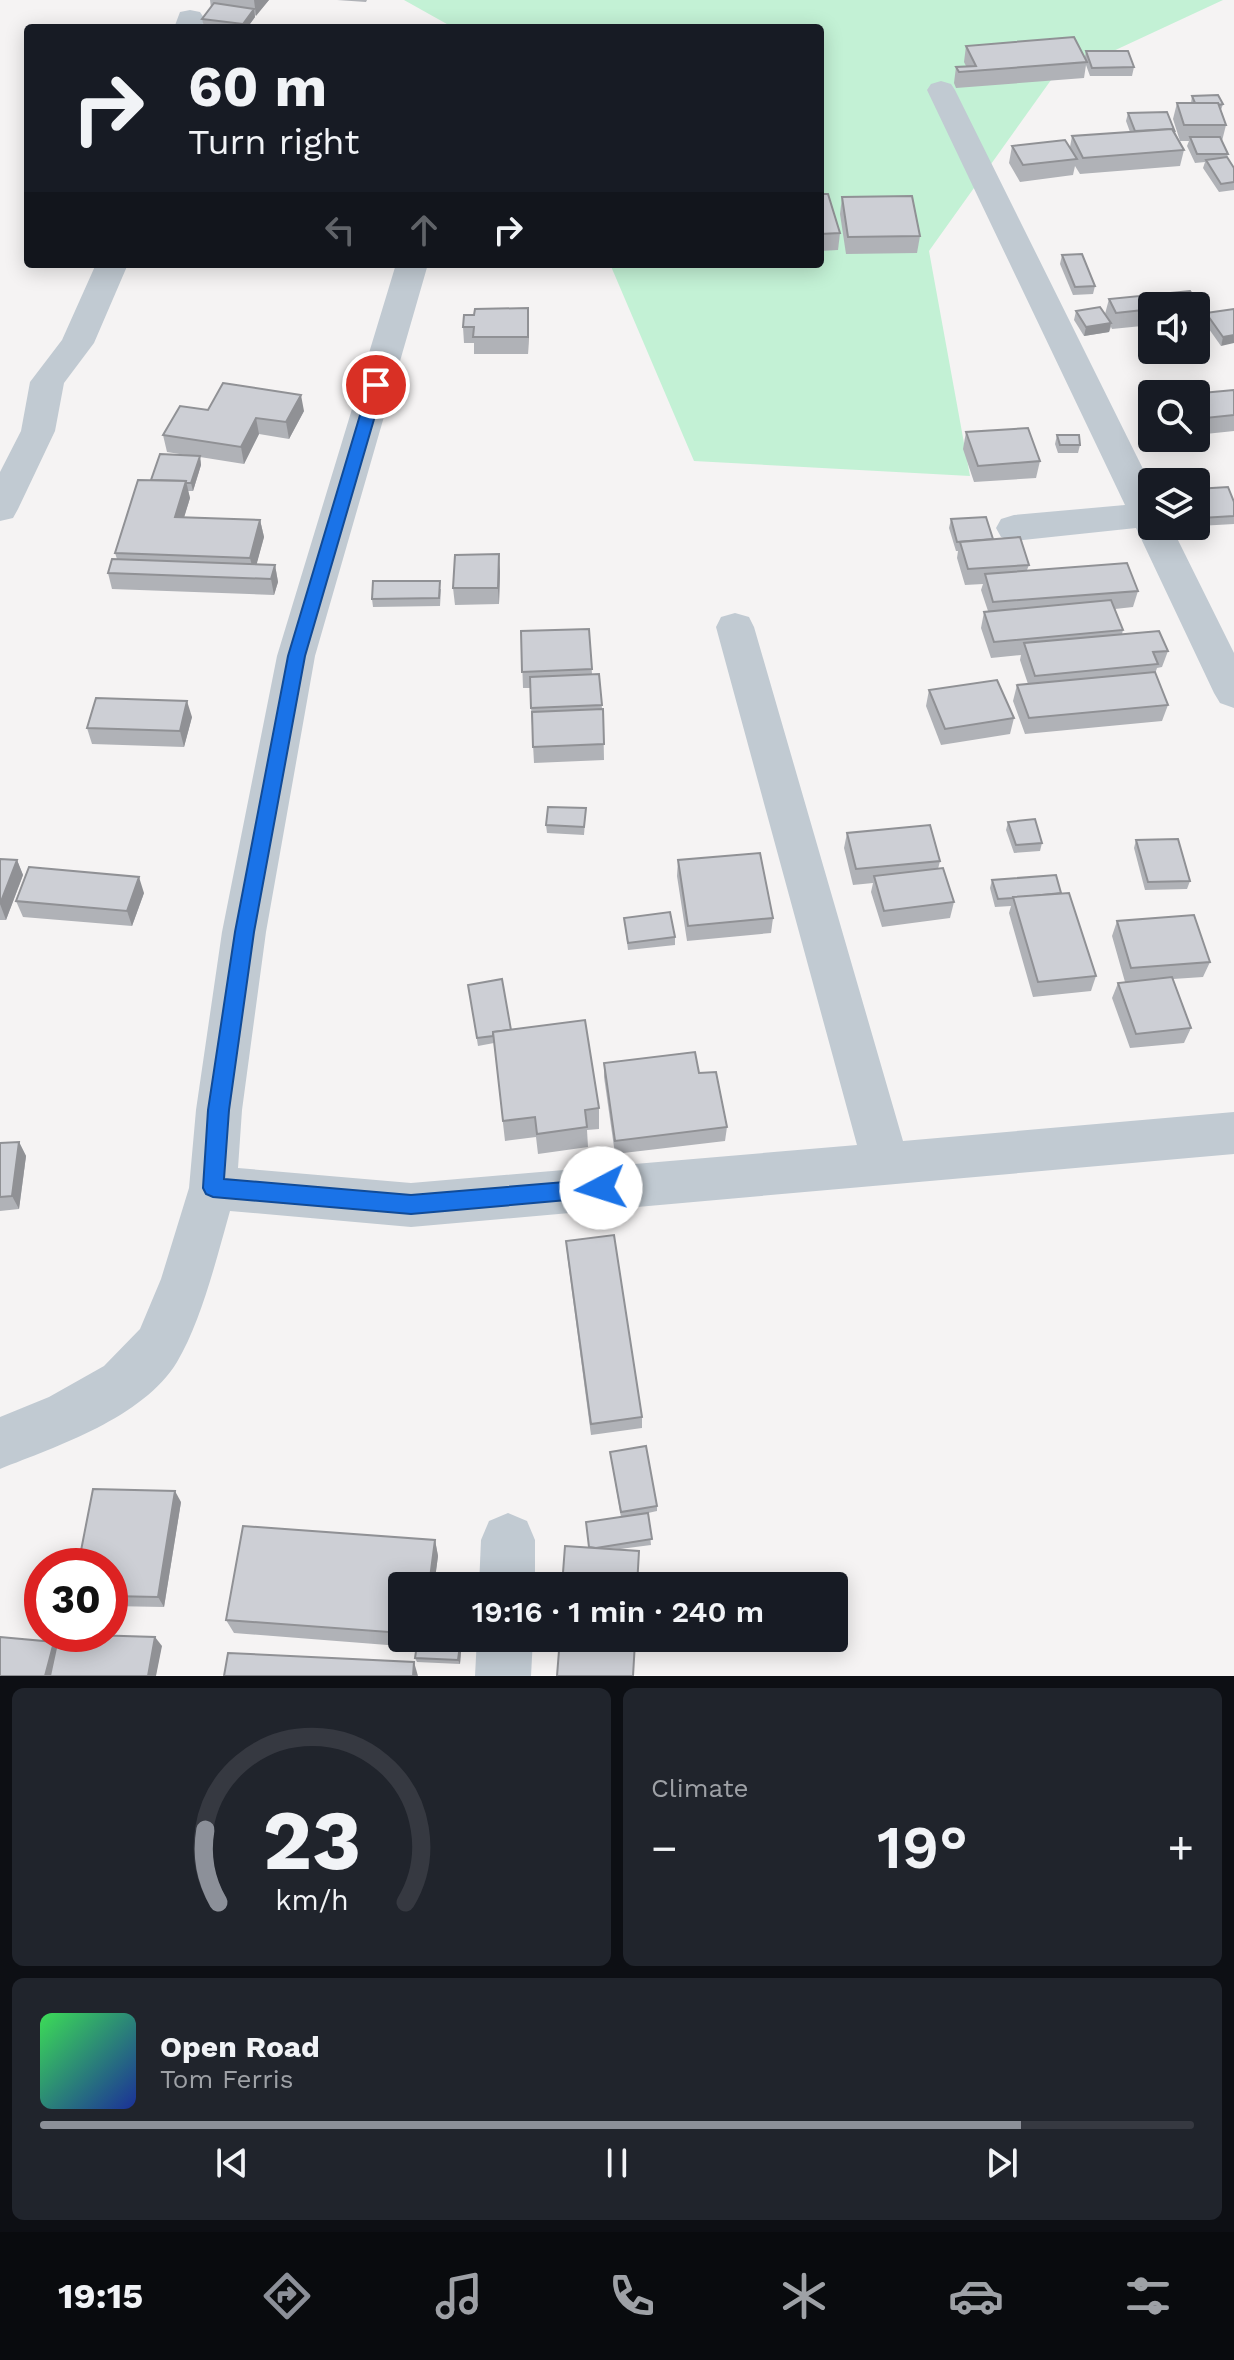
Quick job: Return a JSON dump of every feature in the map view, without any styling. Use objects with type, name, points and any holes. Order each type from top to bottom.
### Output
[{"type":"street","points":[[941,90],[1138,495]]},
{"type":"street","points":[[0,509],[38,431],[47,382],[77,343],[110,268]]},
{"type":"street","points":[[0,1443],[67,1415],[122,1384],[158,1346],[186,1279],[213,1188],[219,1110],[244,932],[296,656],[411,268]]},
{"type":"street","points":[[1014,528],[1138,523]]},
{"type":"street","points":[[1160,540],[1234,693]]},
{"type":"street","points":[[735,627],[886,1163]]},
{"type":"street","points":[[213,1188],[411,1205],[1234,1133]]},
{"type":"street","points":[[503,1676],[504,1652]]},
{"type":"green space","points":[[404,0],[1223,0],[1051,80],[929,251],[970,476],[694,461],[612,268],[824,268],[824,24],[447,24]]},
{"type":"building","points":[[214,3],[254,9],[243,24],[202,19]]},
{"type":"building","points":[[1074,37],[1087,62],[959,72],[956,67],[976,66],[966,46]]},
{"type":"building","points":[[1086,51],[1128,51],[1134,67],[1092,68]]},
{"type":"building","points":[[1218,95],[1223,104],[1195,103],[1192,96]]},
{"type":"building","points":[[1177,103],[1218,103],[1226,125],[1184,125]]},
{"type":"building","points":[[1167,112],[1175,132],[1172,129],[1135,131],[1128,113]]},
{"type":"building","points":[[1172,129],[1184,150],[1083,158],[1072,136]]},
{"type":"building","points":[[1190,137],[1220,137],[1228,154],[1197,154]]},
{"type":"building","points":[[1065,140],[1077,159],[1023,165],[1012,146]]},
{"type":"building","points":[[1227,157],[1234,168],[1234,182],[1221,184],[1206,160]]},
{"type":"building","points":[[824,194],[828,194],[840,233],[824,234]]},
{"type":"building","points":[[912,196],[920,236],[848,237],[842,197]]},
{"type":"building","points":[[1082,254],[1095,286],[1075,287],[1062,255]]},
{"type":"building","points":[[1138,296],[1138,311],[1116,313],[1109,299]]},
{"type":"building","points":[[1100,307],[1111,323],[1086,327],[1076,311]]},
{"type":"building","points":[[528,308],[528,337],[473,337],[474,327],[463,327],[464,315],[474,315],[475,309]]},
{"type":"building","points":[[1234,309],[1234,335],[1223,337],[1210,319],[1210,312]]},
{"type":"building","points":[[223,383],[301,395],[286,422],[256,418],[241,447],[163,435],[180,406],[208,410]]},
{"type":"building","points":[[1234,390],[1234,415],[1210,418],[1210,392]]},
{"type":"building","points":[[1028,428],[1040,461],[978,466],[966,432]]},
{"type":"building","points":[[1057,435],[1079,435],[1080,445],[1060,445]]},
{"type":"building","points":[[160,454],[200,456],[191,483],[151,480]]},
{"type":"building","points":[[138,480],[186,481],[175,517],[260,520],[250,558],[115,553]]},
{"type":"building","points":[[1228,487],[1234,502],[1234,516],[1210,517],[1210,488]]},
{"type":"building","points":[[986,517],[993,539],[957,542],[951,519]]},
{"type":"building","points":[[1020,537],[1029,565],[968,569],[960,542]]},
{"type":"building","points":[[499,554],[498,588],[453,588],[455,555]]},
{"type":"building","points":[[112,559],[275,565],[271,579],[108,573]]},
{"type":"building","points":[[1127,563],[1138,591],[993,602],[985,574]]},
{"type":"building","points":[[373,581],[440,581],[439,598],[372,599]]},
{"type":"building","points":[[1111,600],[1123,630],[994,642],[984,612]]},
{"type":"building","points":[[589,629],[592,669],[522,672],[521,631]]},
{"type":"building","points":[[1159,631],[1168,651],[1153,652],[1158,664],[1035,676],[1024,643]]},
{"type":"building","points":[[1155,672],[1168,705],[1029,718],[1017,685]]},
{"type":"building","points":[[599,674],[602,705],[531,708],[530,677]]},
{"type":"building","points":[[997,680],[1014,718],[945,729],[929,690]]},
{"type":"building","points":[[96,698],[187,701],[180,731],[87,728]]},
{"type":"building","points":[[603,709],[604,744],[533,747],[532,712]]},
{"type":"building","points":[[548,807],[586,808],[584,827],[546,825]]},
{"type":"building","points":[[1035,819],[1042,843],[1016,845],[1008,822]]},
{"type":"building","points":[[930,825],[940,861],[856,869],[847,833]]},
{"type":"building","points":[[1178,839],[1190,881],[1148,882],[1136,840]]},
{"type":"building","points":[[760,853],[773,918],[688,926],[678,860]]},
{"type":"building","points":[[0,859],[17,860],[0,904]]},
{"type":"building","points":[[29,867],[139,877],[127,911],[16,901]]},
{"type":"building","points":[[943,868],[954,902],[884,911],[874,876]]},
{"type":"building","points":[[1056,875],[1061,893],[1013,898],[998,899],[992,880]]},
{"type":"building","points":[[1069,893],[1096,976],[1038,982],[1013,897]]},
{"type":"building","points":[[670,912],[675,937],[628,943],[624,918]]},
{"type":"building","points":[[1194,915],[1210,962],[1131,968],[1117,921]]},
{"type":"building","points":[[1172,977],[1191,1028],[1136,1034],[1118,983]]},
{"type":"building","points":[[502,979],[511,1030],[477,1038],[468,985]]},
{"type":"building","points":[[585,1020],[599,1108],[585,1110],[587,1127],[537,1134],[535,1117],[503,1121],[493,1032]]},
{"type":"building","points":[[695,1052],[699,1073],[716,1072],[727,1127],[615,1141],[604,1063]]},
{"type":"building","points":[[19,1142],[12,1196],[0,1197],[0,1143]]},
{"type":"building","points":[[614,1235],[642,1417],[591,1424],[566,1241]]},
{"type":"building","points":[[646,1446],[657,1506],[621,1512],[610,1452]]},
{"type":"building","points":[[93,1489],[175,1491],[158,1597],[128,1596],[128,1548],[82,1548]]},
{"type":"building","points":[[648,1513],[652,1539],[589,1547],[586,1522]]},
{"type":"building","points":[[243,1526],[435,1540],[431,1572],[388,1572],[388,1632],[226,1620]]},
{"type":"building","points":[[565,1546],[639,1551],[638,1572],[563,1572]]},
{"type":"building","points":[[128,1636],[155,1637],[148,1676],[50,1676],[55,1652],[128,1652]]},
{"type":"building","points":[[0,1637],[24,1639],[24,1652],[51,1652],[45,1676],[0,1676]]},
{"type":"building","points":[[416,1652],[459,1652],[458,1660],[415,1658]]},
{"type":"building","points":[[559,1652],[634,1652],[633,1676],[557,1676]]},
{"type":"building","points":[[228,1653],[414,1662],[413,1676],[224,1676]]},
{"type":"route","points":[[376,385],[296,656],[244,932],[219,1110],[213,1188],[411,1205],[601,1188]]}]
